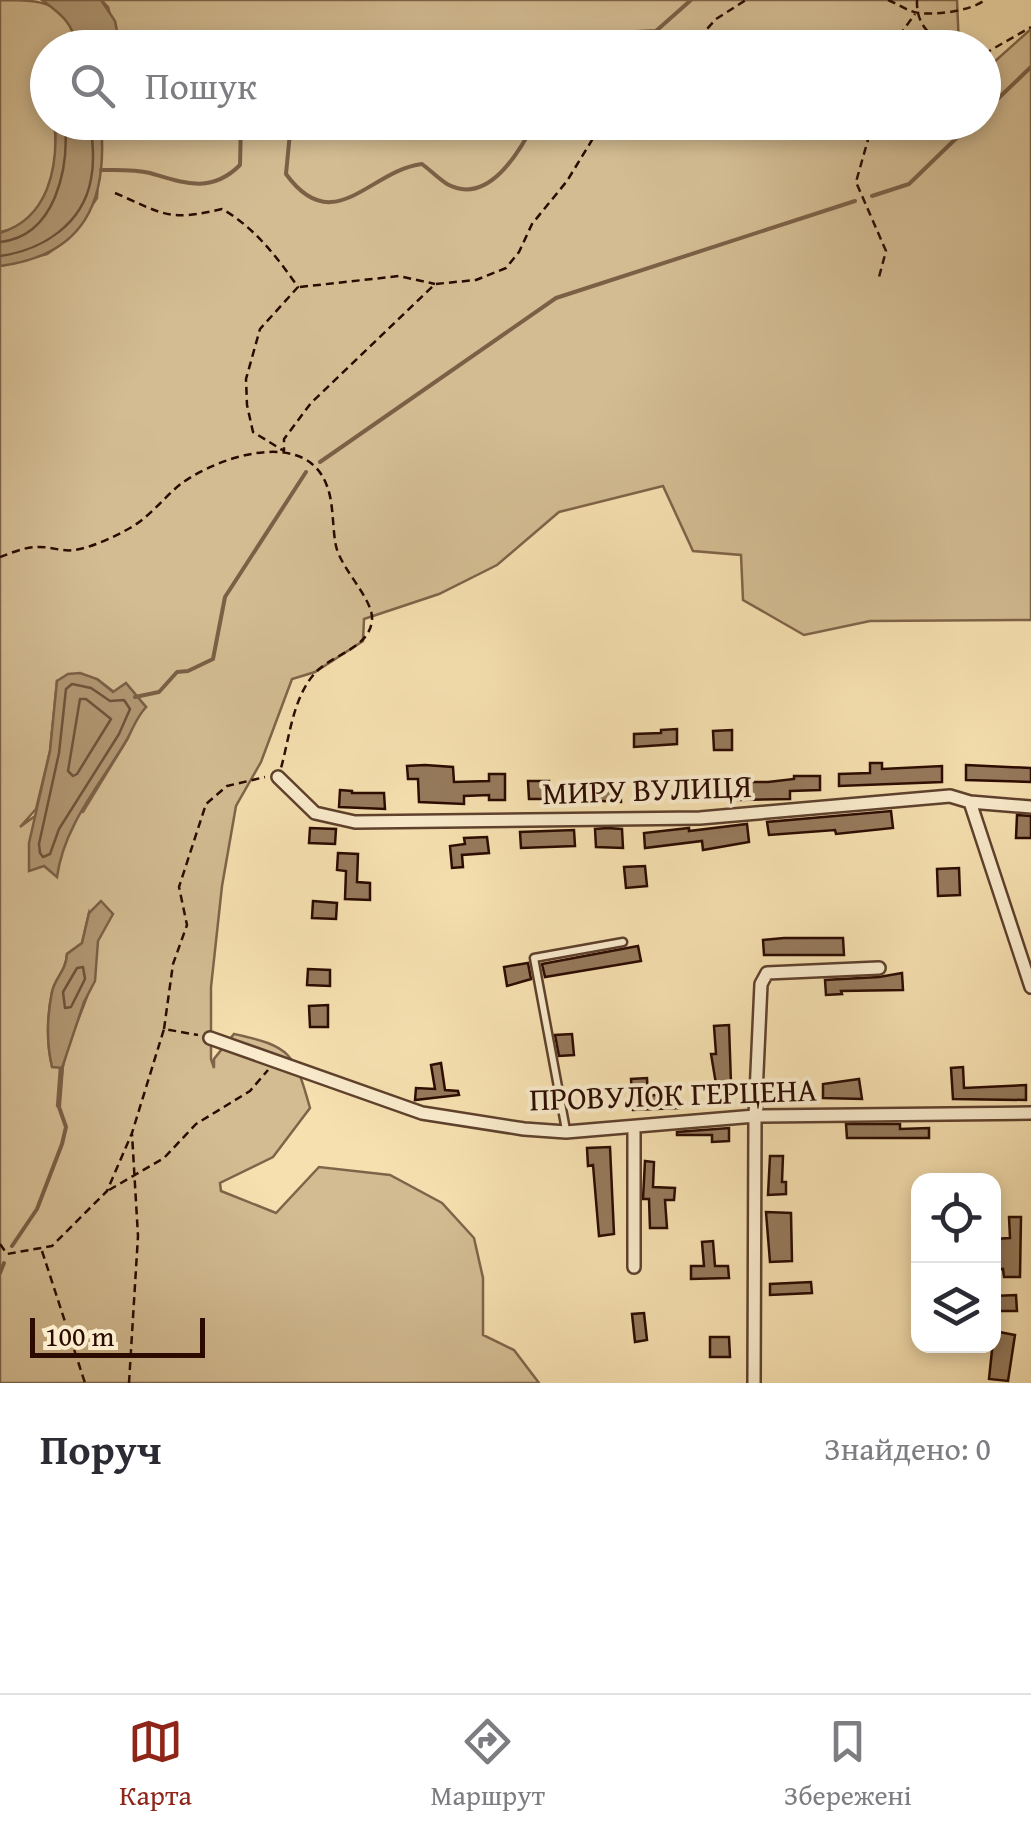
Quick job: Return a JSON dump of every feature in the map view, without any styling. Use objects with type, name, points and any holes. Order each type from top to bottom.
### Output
[{"type":"street","name":"МИРУ ВУЛИЦЯ","points":[[278,777],[315,813],[354,822],[700,818],[950,796],[970,802],[1031,807]]},
{"type":"street","points":[[970,802],[1031,987]]},
{"type":"street","points":[[754,1383],[755,1116],[761,984],[765,974],[880,968]]},
{"type":"street","name":"ПРОВУЛОК ГЕРЦЕНА","points":[[210,1038],[422,1114],[524,1129],[566,1132],[755,1116],[1031,1113]]},
{"type":"street","points":[[634,1127],[634,1267]]},
{"type":"lane","points":[[566,1132],[534,958],[623,942]]},
{"type":"path","points":[[706,30],[746,0]]},
{"type":"path","points":[[888,0],[916,13],[946,11],[985,0]]},
{"type":"path","points":[[917,0],[916,13],[925,30]]},
{"type":"path","points":[[903,30],[916,13]]},
{"type":"path","points":[[1001,44],[1031,27]]},
{"type":"path","points":[[284,451],[253,432],[246,380],[260,329],[298,287],[399,276],[434,284],[476,280],[506,268],[532,224],[567,181],[593,140]]},
{"type":"path","points":[[868,140],[856,182],[886,251],[878,277]]},
{"type":"path","points":[[114,193],[166,216],[184,218],[222,209],[242,220],[298,287]]},
{"type":"path","points":[[284,451],[284,438],[312,403],[434,284]]},
{"type":"path","points":[[0,557],[34,546],[74,550],[129,529],[203,470],[266,451],[292,451],[307,460],[327,484],[336,548],[368,605],[372,620],[363,641],[323,666],[298,701],[278,777],[227,786],[206,804],[179,887],[187,925],[173,964],[164,1029],[132,1132],[108,1191]]},
{"type":"path","points":[[164,1029],[210,1038]]},
{"type":"path","points":[[0,1253],[52,1246],[108,1191],[164,1158],[196,1124],[250,1090],[276,1061]]},
{"type":"path","points":[[129,1383],[138,1236],[132,1132]]},
{"type":"path","points":[[0,1244],[7,1254]]},
{"type":"path","points":[[41,1248],[85,1383]]},
{"type":"shaded area","points":[[0,0],[40,2],[60,11],[72,30],[30,30],[30,140],[55,140],[55,156],[48,190],[40,204],[30,217],[0,232]]},
{"type":"shaded area","points":[[101,0],[957,0],[958,30],[114,30],[108,7]]},
{"type":"shaded area","points":[[1031,29],[1031,620],[870,621],[804,635],[743,600],[741,555],[693,551],[663,486],[559,512],[497,565],[439,594],[364,619],[363,641],[315,672],[292,679],[261,762],[236,806],[211,987],[211,1059],[214,1068],[214,1059],[234,1034],[279,1048],[300,1075],[310,1108],[273,1157],[220,1183],[221,1191],[276,1213],[319,1167],[390,1175],[442,1203],[474,1238],[483,1278],[483,1335],[514,1350],[539,1383],[0,1383],[0,266],[47,254],[68,239],[97,198],[101,140],[1001,140],[1001,56]],"holes":[[[97,679],[114,692],[126,684],[146,707],[135,719],[128,738],[83,812],[39,808],[20,827],[36,809],[50,751],[57,681]],[[89,913],[94,936],[94,973],[64,1062],[57,1107],[60,1067],[52,1066],[48,1029],[53,987],[67,954],[82,943]]]},
{"type":"water","points":[[42,0],[101,0],[117,30],[72,30]]},
{"type":"water","points":[[55,140],[102,140],[100,177],[85,220],[53,250],[0,266],[0,233],[17,226],[40,203],[55,157]]},
{"type":"water","points":[[80,673],[97,679],[113,692],[126,683],[146,707],[75,823],[57,877],[44,866],[29,871],[29,843],[50,751],[57,681]]},
{"type":"water","points":[[101,901],[113,914],[98,941],[95,981],[62,1068],[52,1067],[48,1029],[53,987],[67,954],[82,943],[89,913]]},
{"type":"building","points":[[677,729],[677,744],[634,747],[634,734]]},
{"type":"building","points":[[732,730],[732,750],[714,750],[713,731]]},
{"type":"building","points":[[870,763],[882,763],[882,769],[942,766],[942,782],[839,786],[839,774],[870,773]]},
{"type":"building","points":[[966,765],[1031,768],[1031,782],[966,780]]},
{"type":"building","points":[[407,766],[453,767],[454,782],[489,781],[489,774],[505,774],[505,800],[489,800],[489,795],[464,796],[464,804],[419,802],[418,779],[408,779]]},
{"type":"building","points":[[820,776],[820,790],[790,791],[790,799],[737,800],[737,782],[768,782]]},
{"type":"building","points":[[528,781],[549,781],[549,799],[529,799]]},
{"type":"building","points":[[620,784],[621,802],[584,800],[583,786]]},
{"type":"building","points":[[340,790],[384,793],[385,809],[339,807]]},
{"type":"building","points":[[891,811],[893,828],[836,834],[835,830],[769,835],[767,822]]},
{"type":"building","points":[[1017,815],[1031,816],[1031,838],[1016,838]]},
{"type":"building","points":[[747,824],[749,842],[703,850],[702,841],[645,848],[644,833]]},
{"type":"building","points":[[310,828],[336,829],[335,844],[309,843]]},
{"type":"building","points":[[595,829],[622,829],[623,848],[596,847]]},
{"type":"building","points":[[574,830],[575,846],[521,848],[520,832]]},
{"type":"building","points":[[487,837],[489,853],[462,855],[463,867],[452,868],[450,846],[465,844],[464,838]]},
{"type":"building","points":[[338,853],[358,854],[357,882],[370,883],[370,900],[345,899],[346,871],[337,870]]},
{"type":"building","points":[[645,866],[647,886],[626,888],[624,867]]},
{"type":"building","points":[[959,868],[960,895],[938,896],[937,869]]},
{"type":"building","points":[[313,901],[337,903],[336,919],[312,918]]},
{"type":"building","points":[[843,938],[844,955],[764,955],[763,940]]},
{"type":"building","points":[[638,946],[641,961],[545,977],[542,964]]},
{"type":"building","points":[[528,963],[531,979],[507,986],[504,967]]},
{"type":"building","points":[[308,969],[330,970],[330,986],[307,985]]},
{"type":"building","points":[[902,973],[903,990],[841,991],[842,994],[826,995],[825,980]]},
{"type":"building","points":[[328,1005],[328,1027],[310,1027],[309,1006]]},
{"type":"building","points":[[729,1025],[731,1083],[716,1084],[711,1054],[716,1054],[714,1026]]},
{"type":"building","points":[[572,1034],[574,1055],[559,1056],[555,1035]]},
{"type":"building","points":[[441,1063],[445,1090],[458,1091],[459,1095],[415,1100],[416,1088],[435,1089],[431,1065]]},
{"type":"building","points":[[963,1067],[964,1088],[1026,1085],[1026,1100],[953,1099],[951,1068]]},
{"type":"building","points":[[647,1078],[648,1096],[678,1092],[679,1108],[633,1110],[631,1079]]},
{"type":"building","points":[[859,1079],[862,1099],[823,1098],[823,1084]]},
{"type":"building","points":[[846,1124],[929,1128],[929,1138],[847,1138]]},
{"type":"building","points":[[729,1128],[729,1141],[712,1142],[712,1135],[677,1135],[677,1132]]},
{"type":"building","points":[[610,1147],[614,1234],[599,1236],[593,1165],[588,1166],[587,1148]]},
{"type":"building","points":[[770,1156],[783,1156],[782,1182],[786,1182],[786,1194],[768,1195]]},
{"type":"building","points":[[645,1161],[654,1162],[653,1187],[675,1188],[674,1200],[665,1200],[667,1228],[650,1228],[649,1199],[643,1199]]},
{"type":"building","points":[[766,1212],[791,1213],[792,1261],[770,1262]]},
{"type":"building","points":[[1009,1217],[1021,1217],[1020,1277],[1004,1277],[1001,1269],[1001,1239],[1010,1238]]},
{"type":"building","points":[[713,1241],[715,1266],[728,1266],[729,1278],[691,1279],[691,1266],[704,1266],[702,1242]]},
{"type":"building","points":[[811,1282],[812,1293],[770,1295],[770,1284]]},
{"type":"building","points":[[1016,1295],[1017,1311],[1001,1311],[1001,1296]]},
{"type":"building","points":[[644,1313],[647,1340],[635,1342],[632,1314]]},
{"type":"building","points":[[1001,1332],[1015,1335],[1008,1381],[989,1379],[992,1353],[1001,1353]]},
{"type":"building","points":[[710,1337],[729,1337],[730,1357],[710,1357]]},
{"type":"waterway","points":[[657,30],[691,0]]},
{"type":"waterway","points":[[1001,96],[1031,67]]},
{"type":"waterway","points":[[101,170],[144,172],[208,183],[240,165],[241,140]]},
{"type":"waterway","points":[[289,140],[286,174],[303,193],[320,201],[352,196],[403,169],[422,164],[447,184],[476,188],[501,172],[525,140]]},
{"type":"waterway","points":[[872,196],[909,184],[954,140]]},
{"type":"waterway","points":[[320,462],[556,298],[855,201]]},
{"type":"waterway","points":[[135,697],[159,692],[177,672],[213,659],[225,597],[306,472]]},
{"type":"waterway","points":[[12,1246],[37,1209],[62,1144],[66,1127],[59,1107],[62,1068]]},
{"type":"waterway","points":[[0,1273],[4,1263]]}]
